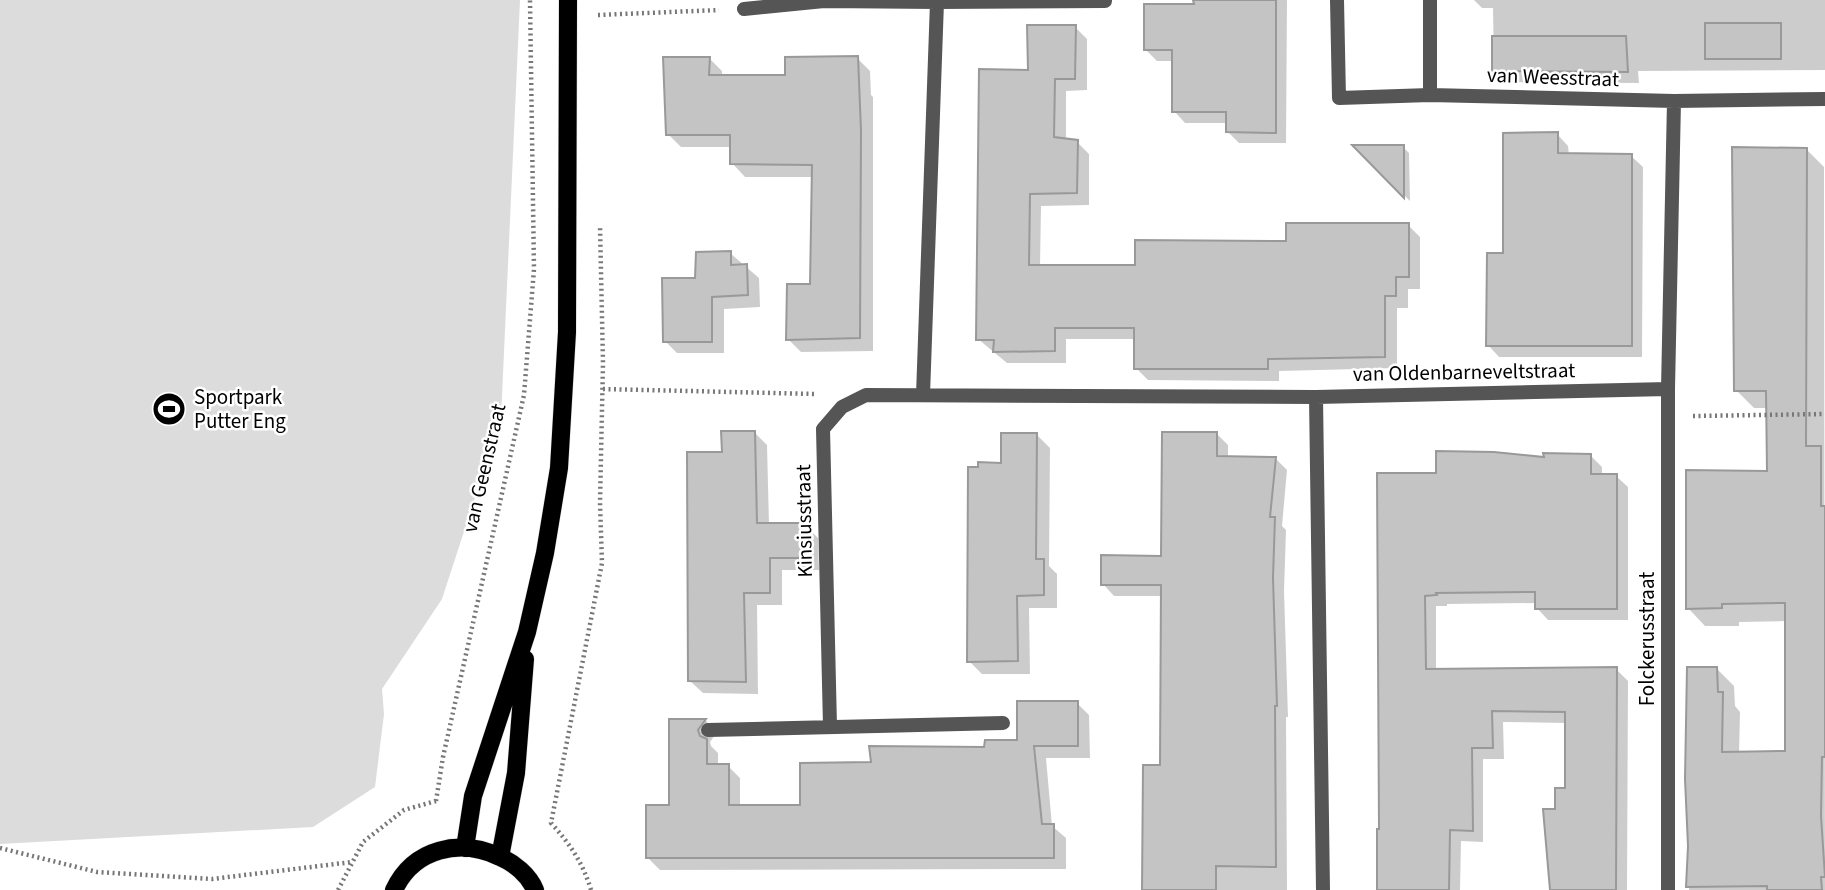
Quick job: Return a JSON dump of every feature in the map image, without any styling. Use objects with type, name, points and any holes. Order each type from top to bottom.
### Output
[{"type":"main road","points":[[465,848],[473,796],[527,632],[545,553],[559,468],[567,332],[568,0]]},
{"type":"main road","points":[[500,857],[516,773],[527,632]]},
{"type":"main road","points":[[394,890],[399,878],[422,858],[436,850],[452,847],[484,848],[512,862],[535,890]]},
{"type":"street","points":[[744,9],[824,0],[1105,1]]},
{"type":"street","name":"van Weesstraat","points":[[1338,0],[1339,98],[1430,94],[1674,101]]},
{"type":"street","points":[[1430,0],[1430,94]]},
{"type":"street","points":[[923,395],[937,2]]},
{"type":"street","points":[[1668,389],[1674,101],[1825,99]]},
{"type":"street","name":"van Oldenbarneveltstraat","points":[[1315,397],[1668,389]]},
{"type":"street","name":"Folckerusstraat","points":[[1668,389],[1668,890]]},
{"type":"street","name":"Kinsiusstraat","points":[[830,726],[823,429],[842,407],[866,396],[1315,397]]},
{"type":"street","points":[[1315,397],[1323,890]]},
{"type":"street","points":[[708,730],[1003,723]]},
{"type":"path","name":"van Geenstraat","points":[[338,890],[363,842],[404,810],[436,801],[443,757],[524,395],[534,269],[530,0]]},
{"type":"path","points":[[598,15],[744,9]]},
{"type":"path","points":[[603,389],[866,396]]},
{"type":"path","points":[[1668,416],[1825,414]]},
{"type":"path","points":[[0,848],[97,872],[212,879],[352,862]]},
{"type":"shaded area","name":"Sportpark Putter Eng","points":[[0,0],[520,0],[501,418],[442,599],[382,689],[384,714],[375,787],[313,827],[0,844]]},
{"type":"building","points":[[1193,0],[1276,0],[1276,133],[1226,132],[1226,112],[1172,112],[1172,50],[1144,50],[1144,4],[1194,4]]},
{"type":"building","points":[[1705,23],[1781,23],[1781,59],[1705,59]]},
{"type":"building","points":[[1027,25],[1076,25],[1075,79],[1055,79],[1054,137],[1078,140],[1077,193],[1030,194],[1029,265],[1135,265],[1135,240],[1286,241],[1286,223],[1409,223],[1409,277],[1396,277],[1396,296],[1385,296],[1385,357],[1268,359],[1268,369],[1134,369],[1134,328],[1055,328],[1055,351],[993,352],[994,340],[976,340],[979,69],[1028,70]]},
{"type":"building","points":[[1492,36],[1626,36],[1628,72],[1492,71]]},
{"type":"building","points":[[858,56],[861,131],[860,338],[786,340],[787,284],[810,284],[812,165],[730,164],[730,135],[666,135],[663,57],[710,57],[709,75],[785,75],[785,57]]},
{"type":"building","points":[[1558,132],[1558,153],[1632,154],[1632,346],[1486,346],[1487,253],[1503,253],[1503,133]]},
{"type":"building","points":[[1352,145],[1404,145],[1404,198]]},
{"type":"building","points":[[1732,147],[1807,148],[1806,446],[1821,446],[1821,506],[1825,506],[1825,757],[1822,757],[1821,816],[1825,877],[1821,877],[1822,890],[1767,890],[1767,886],[1686,887],[1687,667],[1717,667],[1718,692],[1723,692],[1722,752],[1785,751],[1785,603],[1722,604],[1722,608],[1686,609],[1686,470],[1767,471],[1766,391],[1734,391]]},
{"type":"building","points":[[731,251],[731,265],[747,264],[748,295],[712,297],[712,342],[663,342],[662,278],[695,278],[696,252]]},
{"type":"building","points":[[721,431],[755,431],[757,523],[806,523],[806,558],[770,558],[770,593],[744,593],[746,682],[688,681],[687,452],[722,452]]},
{"type":"building","points":[[1162,432],[1217,432],[1217,456],[1276,457],[1270,517],[1275,517],[1273,578],[1277,706],[1276,867],[1216,866],[1216,890],[1142,890],[1143,765],[1160,765],[1161,585],[1101,585],[1101,555],[1161,556]]},
{"type":"building","points":[[1001,433],[1037,433],[1036,559],[1044,559],[1044,595],[1017,596],[1018,661],[967,662],[968,467],[978,467],[978,462],[1001,463]]},
{"type":"building","points":[[1436,451],[1494,452],[1544,457],[1543,453],[1591,454],[1591,474],[1617,474],[1617,609],[1535,609],[1535,592],[1436,593],[1437,595],[1425,596],[1426,669],[1617,667],[1616,890],[1550,890],[1543,809],[1555,809],[1555,788],[1565,788],[1565,712],[1492,711],[1493,748],[1472,748],[1473,831],[1450,830],[1449,890],[1377,890],[1377,473],[1436,473]]},
{"type":"building","points":[[1017,701],[1078,701],[1078,746],[1034,746],[1042,824],[1054,824],[1054,858],[646,858],[646,805],[669,805],[669,719],[706,719],[698,730],[700,736],[707,739],[707,764],[729,764],[729,805],[800,805],[800,763],[871,762],[869,746],[984,747],[985,740],[1017,740]]},
{"type":"place","name":"Sportpark Putter Eng","points":[[169,409]]}]
